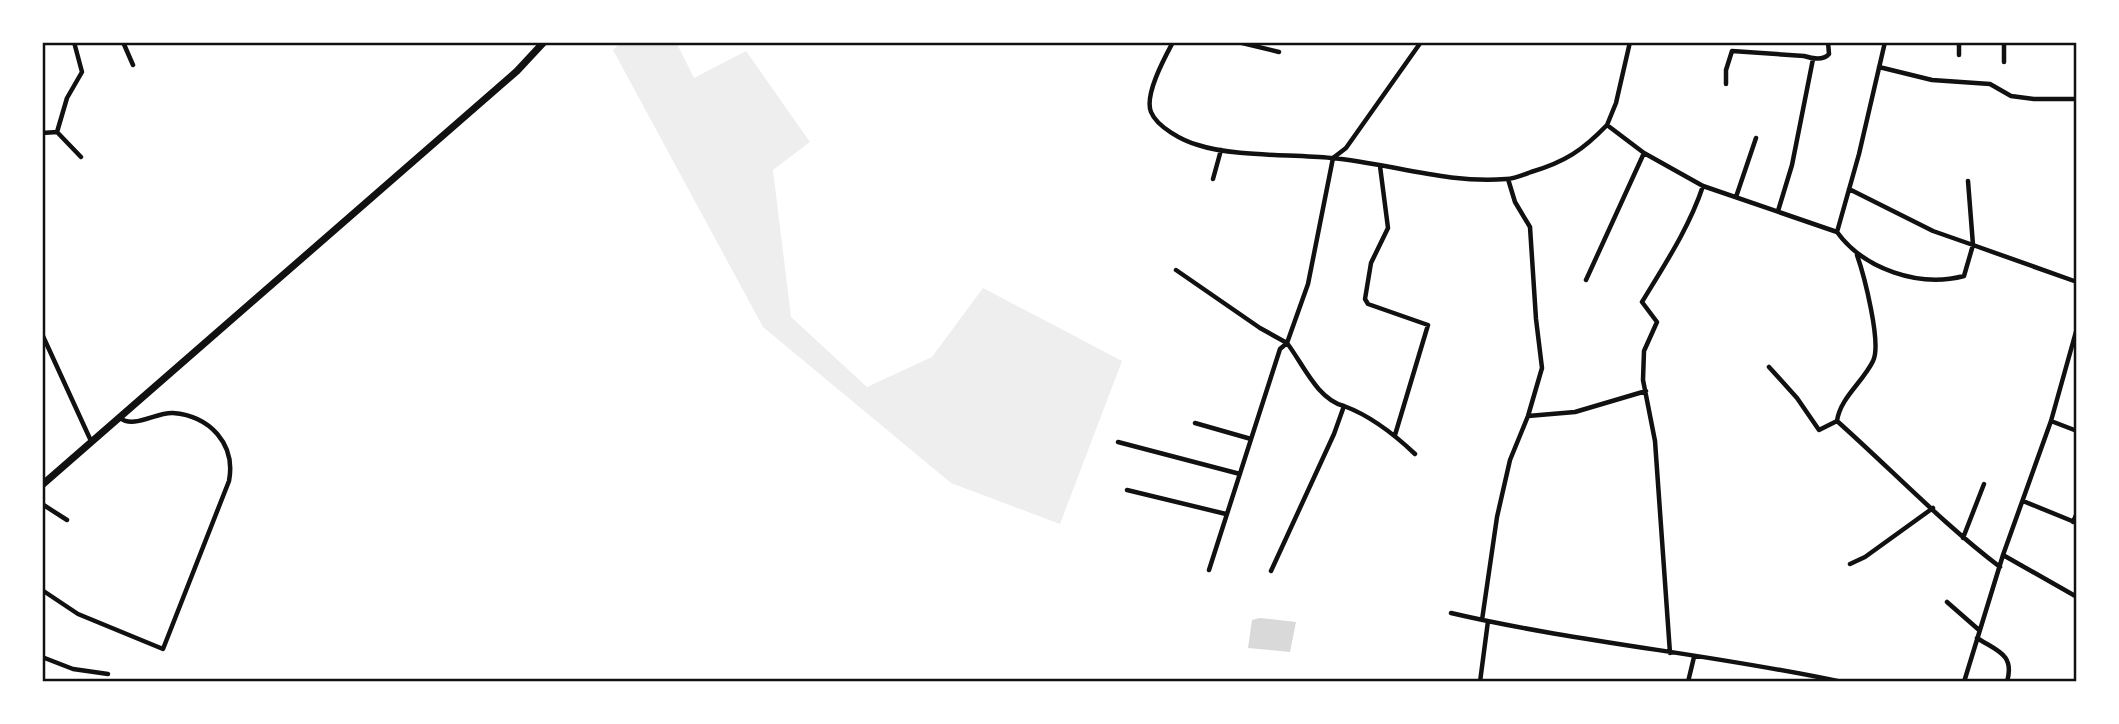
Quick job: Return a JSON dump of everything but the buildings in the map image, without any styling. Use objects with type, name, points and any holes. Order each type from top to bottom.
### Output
[{"type":"main road","points":[[42,485],[509,79],[544,42]]},
{"type":"street","points":[[57,132],[67,98],[82,72],[74,42]]},
{"type":"street","points":[[123,42],[133,65]]},
{"type":"street","points":[[1173,42],[1159,70],[1149,104],[1151,113],[1156,120],[1179,136],[1198,145],[1221,150],[1333,158],[1446,176],[1508,179],[1563,161],[1579,152],[1607,125],[1619,92],[1630,42]]},
{"type":"street","points":[[1238,42],[1279,52]]},
{"type":"street","points":[[1209,570],[1280,349],[1287,343],[1308,284],[1333,158],[1346,148],[1421,42]]},
{"type":"street","points":[[1726,84],[1726,70],[1732,51],[1804,56],[1813,59],[1829,54],[1828,42]]},
{"type":"street","points":[[1837,232],[1885,42]]},
{"type":"street","points":[[1959,42],[1959,55]]},
{"type":"street","points":[[2004,42],[2004,62]]},
{"type":"street","points":[[1778,211],[1792,165],[1813,59]]},
{"type":"street","points":[[1879,67],[1932,80],[1990,84],[2011,96],[2077,99]]},
{"type":"street","points":[[1607,125],[1644,153],[1703,186],[1837,232],[1857,255],[1913,278],[1964,276],[1973,245],[1968,181]]},
{"type":"street","points":[[42,132],[57,132],[81,157]]},
{"type":"street","points":[[1736,197],[1756,138]]},
{"type":"street","points":[[1213,179],[1221,150]]},
{"type":"street","points":[[1586,280],[1644,153]]},
{"type":"street","points":[[1380,166],[1388,229],[1371,263],[1365,299],[1368,304],[1428,325],[1395,435]]},
{"type":"street","points":[[1480,682],[1497,517],[1510,460],[1528,416],[1542,368],[1530,227],[1508,179]]},
{"type":"street","points":[[1670,653],[1656,441],[1643,380],[1644,351],[1657,322],[1642,302],[1693,217],[1703,186]]},
{"type":"street","points":[[1849,189],[1933,230],[2077,282]]},
{"type":"street","points":[[1837,421],[1838,409],[1875,358],[1875,329],[1857,255]]},
{"type":"street","points":[[1176,270],[1260,328],[1287,343],[1314,382],[1334,403],[1358,411],[1395,435],[1415,454]]},
{"type":"street","points":[[1965,682],[2003,555],[2052,421],[2077,328]]},
{"type":"street","points":[[42,334],[92,442]]},
{"type":"street","points":[[1769,367],[1797,398],[1819,430],[1837,421]]},
{"type":"street","points":[[1528,416],[1575,412],[1646,391]]},
{"type":"street","points":[[1271,570],[1341,418],[1344,406]]},
{"type":"street","points":[[42,590],[78,614],[163,649],[229,481],[230,457],[219,434],[209,425],[195,419],[173,413],[131,423],[120,418]]},
{"type":"street","points":[[1837,421],[1963,538],[2000,567]]},
{"type":"street","points":[[2052,421],[2077,430]]},
{"type":"street","points":[[1195,423],[1251,439]]},
{"type":"street","points":[[1118,442],[1240,474]]},
{"type":"street","points":[[1963,538],[1984,484]]},
{"type":"street","points":[[1127,490],[1226,514]]},
{"type":"street","points":[[2023,501],[2075,523],[2077,513]]},
{"type":"street","points":[[42,504],[67,520]]},
{"type":"street","points":[[1850,564],[1933,508]]},
{"type":"street","points":[[2003,555],[2077,597]]},
{"type":"street","points":[[1947,602],[1979,630]]},
{"type":"street","points":[[1451,613],[1670,653],[1789,670],[1842,682]]},
{"type":"street","points":[[1977,638],[2006,656],[2010,667],[2007,682]]},
{"type":"street","points":[[42,657],[74,669],[108,674]]},
{"type":"street","points":[[1688,682],[1694,657]]},
{"type":"shaded area","points":[[621,42],[676,42],[694,78],[746,51],[810,142],[773,170],[791,317],[867,387],[932,357],[983,288],[1122,361],[1060,524],[951,483],[763,327],[613,50]]},
{"type":"shaded area","points":[[1260,618],[1296,622],[1290,652],[1248,648],[1252,620]]}]
